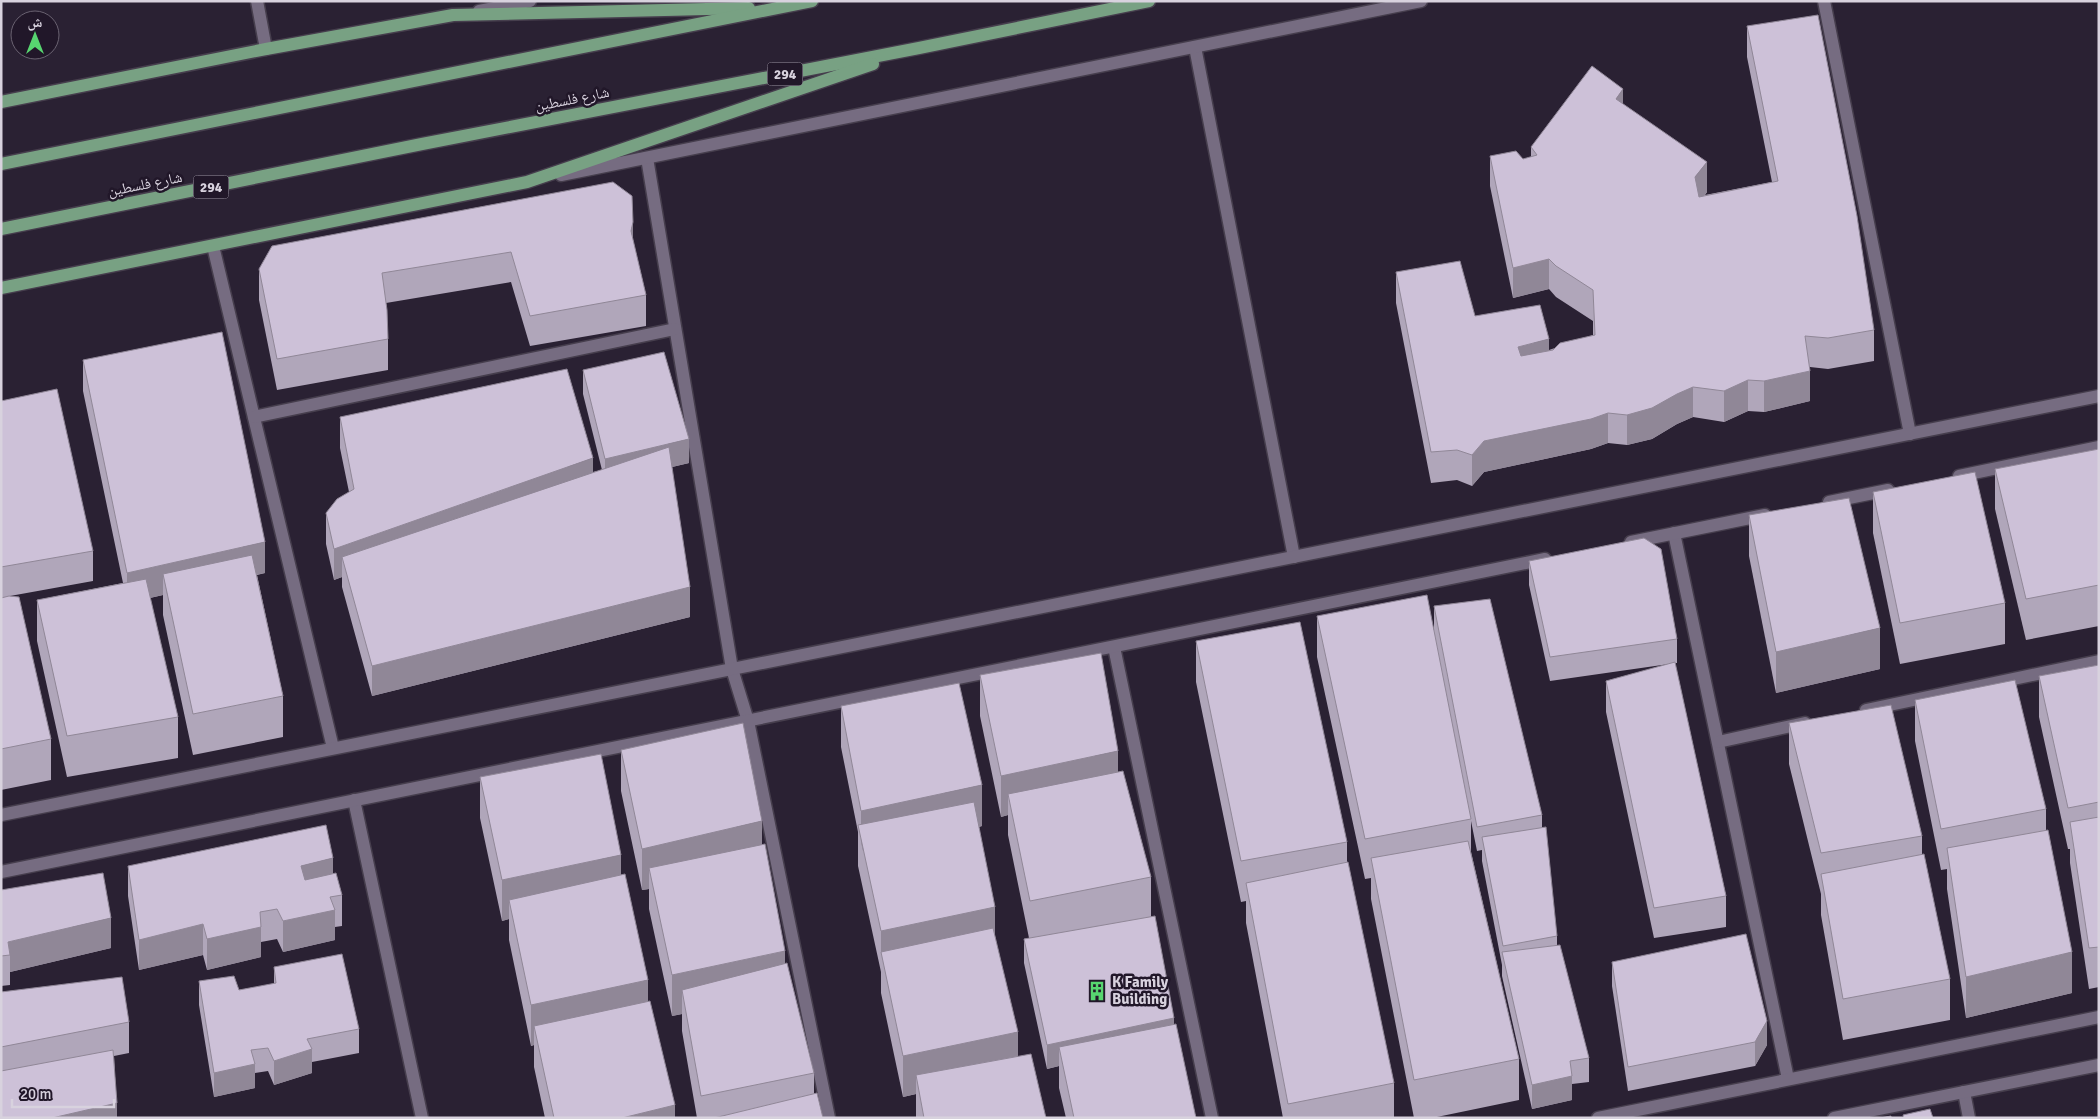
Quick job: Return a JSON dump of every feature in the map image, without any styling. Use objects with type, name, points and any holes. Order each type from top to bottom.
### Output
[{"type":"main road","points":[[1,164],[812,1]]},
{"type":"main road","name":"شارع فلسطين","points":[[1,229],[1149,1]]},
{"type":"main road","points":[[1,102],[266,49],[453,15],[784,7]]},
{"type":"main road","points":[[1,288],[527,182],[919,48]]},
{"type":"street","points":[[257,1],[266,49]]},
{"type":"street","points":[[453,15],[530,1]]},
{"type":"street","points":[[527,182],[1421,1]]},
{"type":"street","points":[[1824,1],[1910,434]]},
{"type":"street","points":[[1195,47],[1294,557]]},
{"type":"street","points":[[647,158],[732,669],[748,721],[829,1118]]},
{"type":"street","points":[[213,246],[333,748]]},
{"type":"street","points":[[254,417],[675,329]]},
{"type":"street","points":[[1,815],[2099,396]]},
{"type":"street","points":[[1944,478],[2099,447]]},
{"type":"street","points":[[1819,504],[1896,488]]},
{"type":"street","points":[[1616,545],[1780,512]]},
{"type":"street","points":[[1674,533],[1788,1079]]},
{"type":"street","points":[[1,872],[1558,557]]},
{"type":"street","points":[[1114,647],[1212,1118]]},
{"type":"street","points":[[1854,713],[2099,661]]},
{"type":"street","points":[[1718,742],[1816,721]]},
{"type":"street","points":[[354,800],[422,1118]]},
{"type":"street","points":[[1598,1118],[2099,1017]]},
{"type":"street","points":[[1834,1118],[2099,1065]]},
{"type":"street","points":[[1964,1092],[1969,1118]]},
{"type":"building","points":[[1818,15],[1857,216],[1874,330],[1828,338],[1805,336],[1810,371],[1764,381],[1748,380],[1724,391],[1693,387],[1652,408],[1627,415],[1608,413],[1591,419],[1484,441],[1472,455],[1457,450],[1431,452],[1396,272],[1460,261],[1475,316],[1540,305],[1549,339],[1518,347],[1521,356],[1553,350],[1560,343],[1595,335],[1593,290],[1556,266],[1549,259],[1513,268],[1490,156],[1516,151],[1523,159],[1537,155],[1531,147],[1592,66],[1623,89],[1616,99],[1707,162],[1695,177],[1699,197],[1778,181],[1747,26]]},
{"type":"building","points":[[613,182],[632,196],[633,222],[631,231],[646,295],[530,316],[511,252],[382,273],[387,310],[388,339],[277,359],[259,269],[272,246]]},
{"type":"building","points":[[222,332],[265,542],[127,573],[83,360]]},
{"type":"building","points":[[664,352],[689,439],[605,459],[583,370]]},
{"type":"building","points":[[567,369],[593,458],[334,549],[326,513],[337,499],[354,489],[340,417]]},
{"type":"building","points":[[57,389],[93,551],[1,567],[1,401]]},
{"type":"building","points":[[669,447],[690,587],[372,666],[342,557]]},
{"type":"building","points":[[2099,449],[2099,585],[2026,599],[1995,469]]},
{"type":"building","points":[[1975,472],[2005,603],[1900,623],[1873,492]]},
{"type":"building","points":[[1849,498],[1880,628],[1776,652],[1749,515]]},
{"type":"building","points":[[1644,538],[1661,549],[1677,639],[1550,657],[1529,561]]},
{"type":"building","points":[[252,555],[283,696],[193,714],[163,574]]},
{"type":"building","points":[[146,579],[178,717],[67,736],[37,600]]},
{"type":"building","points":[[1427,595],[1471,819],[1365,839],[1317,616]]},
{"type":"building","points":[[9,596],[19,597],[51,739],[1,749],[1,598]]},
{"type":"building","points":[[1490,599],[1542,815],[1477,827],[1434,606]]},
{"type":"building","points":[[1300,622],[1347,842],[1241,861],[1196,641]]},
{"type":"building","points":[[1101,653],[1118,751],[1001,776],[980,675]]},
{"type":"building","points":[[1675,662],[1726,896],[1654,908],[1606,681]]},
{"type":"building","points":[[2099,665],[2099,802],[2068,808],[2039,676]]},
{"type":"building","points":[[2015,680],[2046,809],[1941,829],[1915,700]]},
{"type":"building","points":[[959,683],[982,785],[861,811],[841,706]]},
{"type":"building","points":[[1891,705],[1922,836],[1821,853],[1789,723]]},
{"type":"building","points":[[743,723],[762,821],[642,849],[621,750]]},
{"type":"building","points":[[601,754],[621,855],[502,880],[480,777]]},
{"type":"building","points":[[1123,771],[1151,877],[1030,901],[1008,794]]},
{"type":"building","points":[[974,802],[995,907],[881,931],[858,825]]},
{"type":"building","points":[[2099,817],[2099,947],[2089,948],[2070,822]]},
{"type":"building","points":[[326,825],[333,858],[301,866],[305,880],[336,873],[342,895],[330,897],[335,910],[283,921],[277,909],[260,912],[261,927],[207,939],[203,924],[139,940],[128,866]]},
{"type":"building","points":[[1546,827],[1557,936],[1503,946],[1482,837]]},
{"type":"building","points":[[2048,830],[2072,952],[1966,977],[1947,848]]},
{"type":"building","points":[[1468,841],[1519,1059],[1414,1080],[1371,858]]},
{"type":"building","points":[[765,844],[785,951],[672,975],[649,868]]},
{"type":"building","points":[[1924,854],[1950,979],[1843,999],[1821,874]]},
{"type":"building","points":[[1348,862],[1394,1083],[1288,1104],[1246,883]]},
{"type":"building","points":[[103,873],[111,918],[8,942],[10,955],[1,956],[1,890]]},
{"type":"building","points":[[625,874],[648,980],[531,1005],[509,900]]},
{"type":"building","name":"K Family Building","points":[[1155,916],[1174,1018],[1047,1045],[1024,939]]},
{"type":"building","points":[[993,928],[1018,1032],[903,1056],[881,952]]},
{"type":"building","points":[[1746,934],[1767,1021],[1755,1042],[1628,1067],[1612,962]]},
{"type":"building","points":[[1560,945],[1589,1058],[1570,1061],[1572,1076],[1532,1085],[1502,952]]},
{"type":"building","points":[[342,954],[359,1029],[307,1039],[312,1049],[274,1061],[268,1048],[251,1050],[255,1064],[214,1073],[199,981],[234,976],[239,990],[276,983],[274,967]]},
{"type":"building","points":[[787,963],[814,1073],[701,1096],[682,990]]},
{"type":"building","points":[[122,977],[129,1022],[1,1047],[1,992]]},
{"type":"building","points":[[650,1001],[675,1105],[622,1118],[554,1118],[534,1026]]},
{"type":"building","points":[[1176,1024],[1196,1118],[1074,1118],[1059,1047]]},
{"type":"building","points":[[113,1050],[117,1103],[52,1118],[1,1118],[1,1071]]},
{"type":"building","points":[[1031,1054],[1046,1118],[924,1118],[916,1075]]},
{"type":"building","points":[[817,1093],[823,1118],[714,1118]]},
{"type":"building","points":[[1930,1109],[1933,1118],[1904,1118],[1903,1115]]},
{"type":"place","name":"K Family Building","points":[[1097,991]]}]
